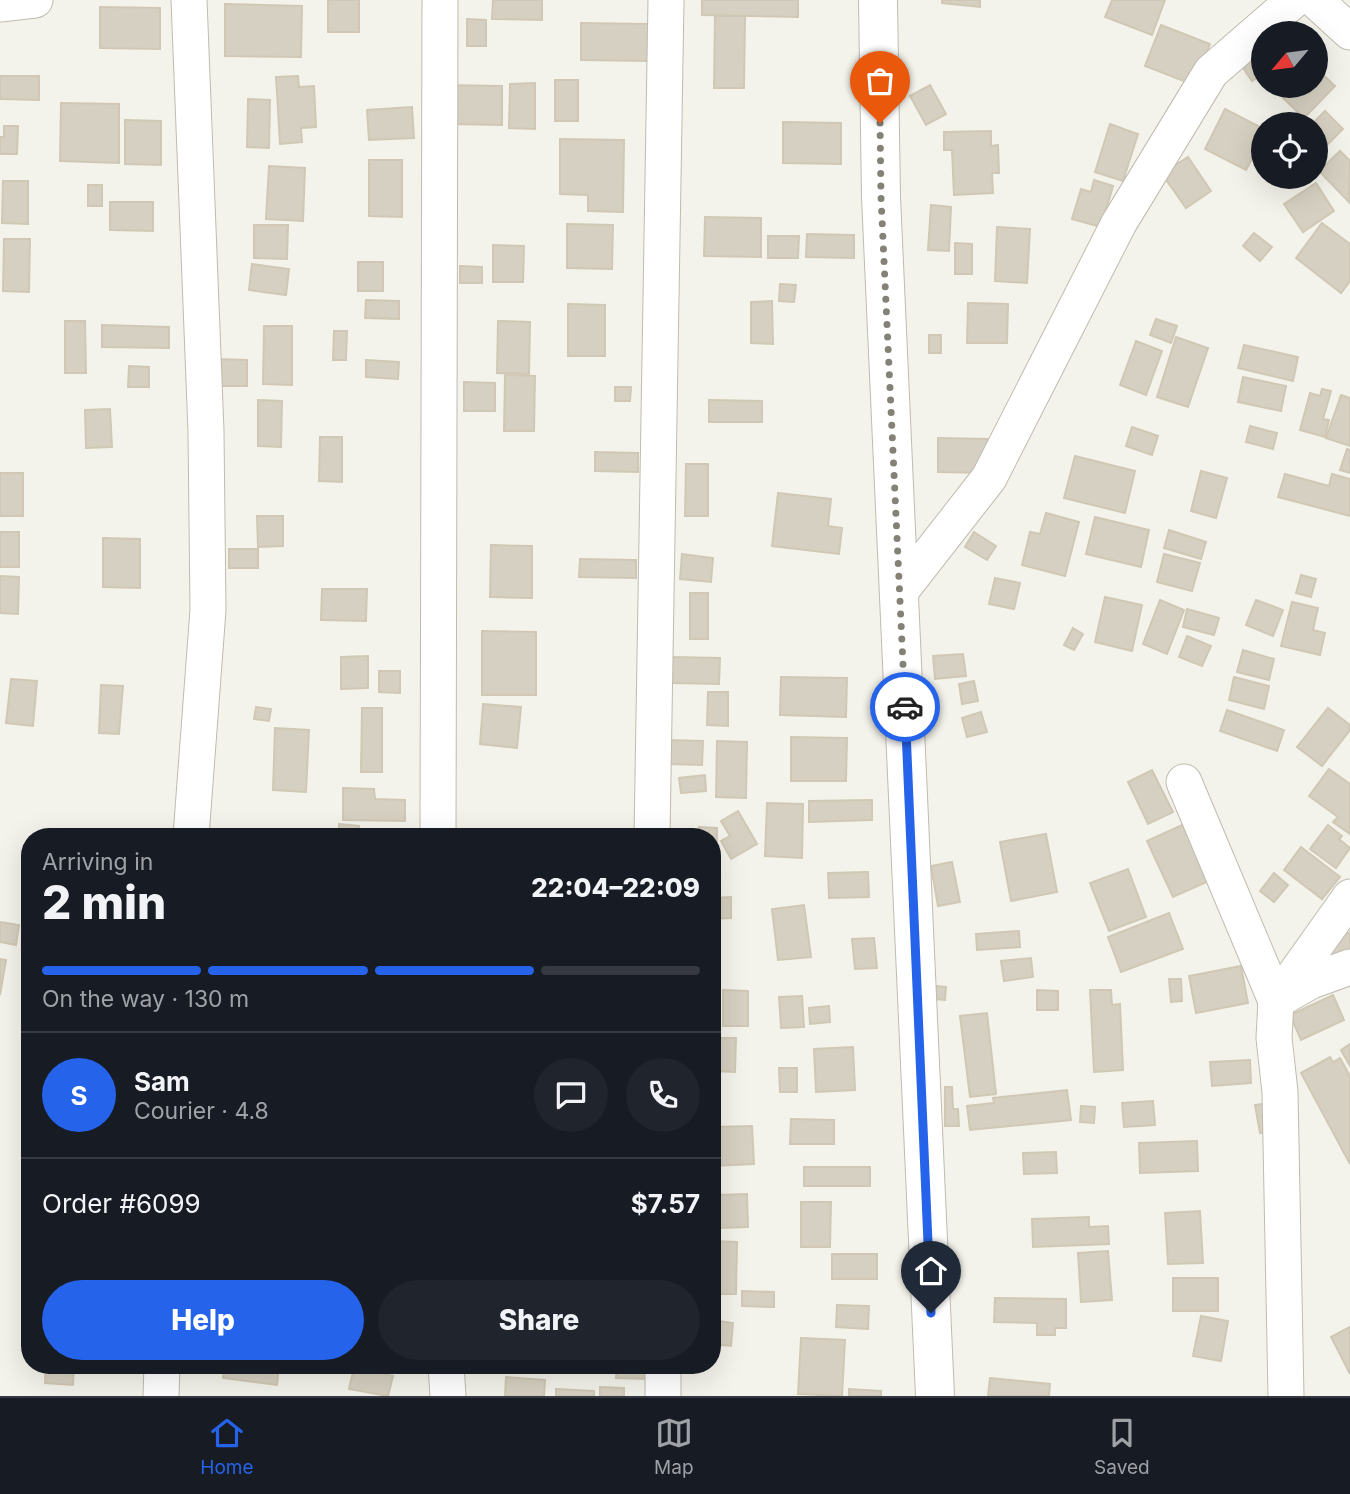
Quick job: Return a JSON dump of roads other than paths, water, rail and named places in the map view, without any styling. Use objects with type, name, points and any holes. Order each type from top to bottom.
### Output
[{"type":"street","points":[[0,4],[35,0]]},
{"type":"street","points":[[189,0],[206,431],[208,610],[192,828]]},
{"type":"street","points":[[438,828],[440,0]]},
{"type":"street","points":[[652,828],[666,0]]},
{"type":"street","points":[[877,0],[881,197],[935,1396]]},
{"type":"street","points":[[900,592],[989,478],[1119,223],[1211,72],[1294,0]]},
{"type":"street","points":[[1184,782],[1276,1001],[1274,1038],[1280,1093],[1286,1396]]},
{"type":"street","points":[[1276,1001],[1350,897]]},
{"type":"street","points":[[1276,1001],[1311,981],[1350,967]]},
{"type":"street","points":[[161,1396],[162,1374]]},
{"type":"street","points":[[447,1374],[448,1396]]},
{"type":"street","points":[[663,1374],[663,1396]]}]
